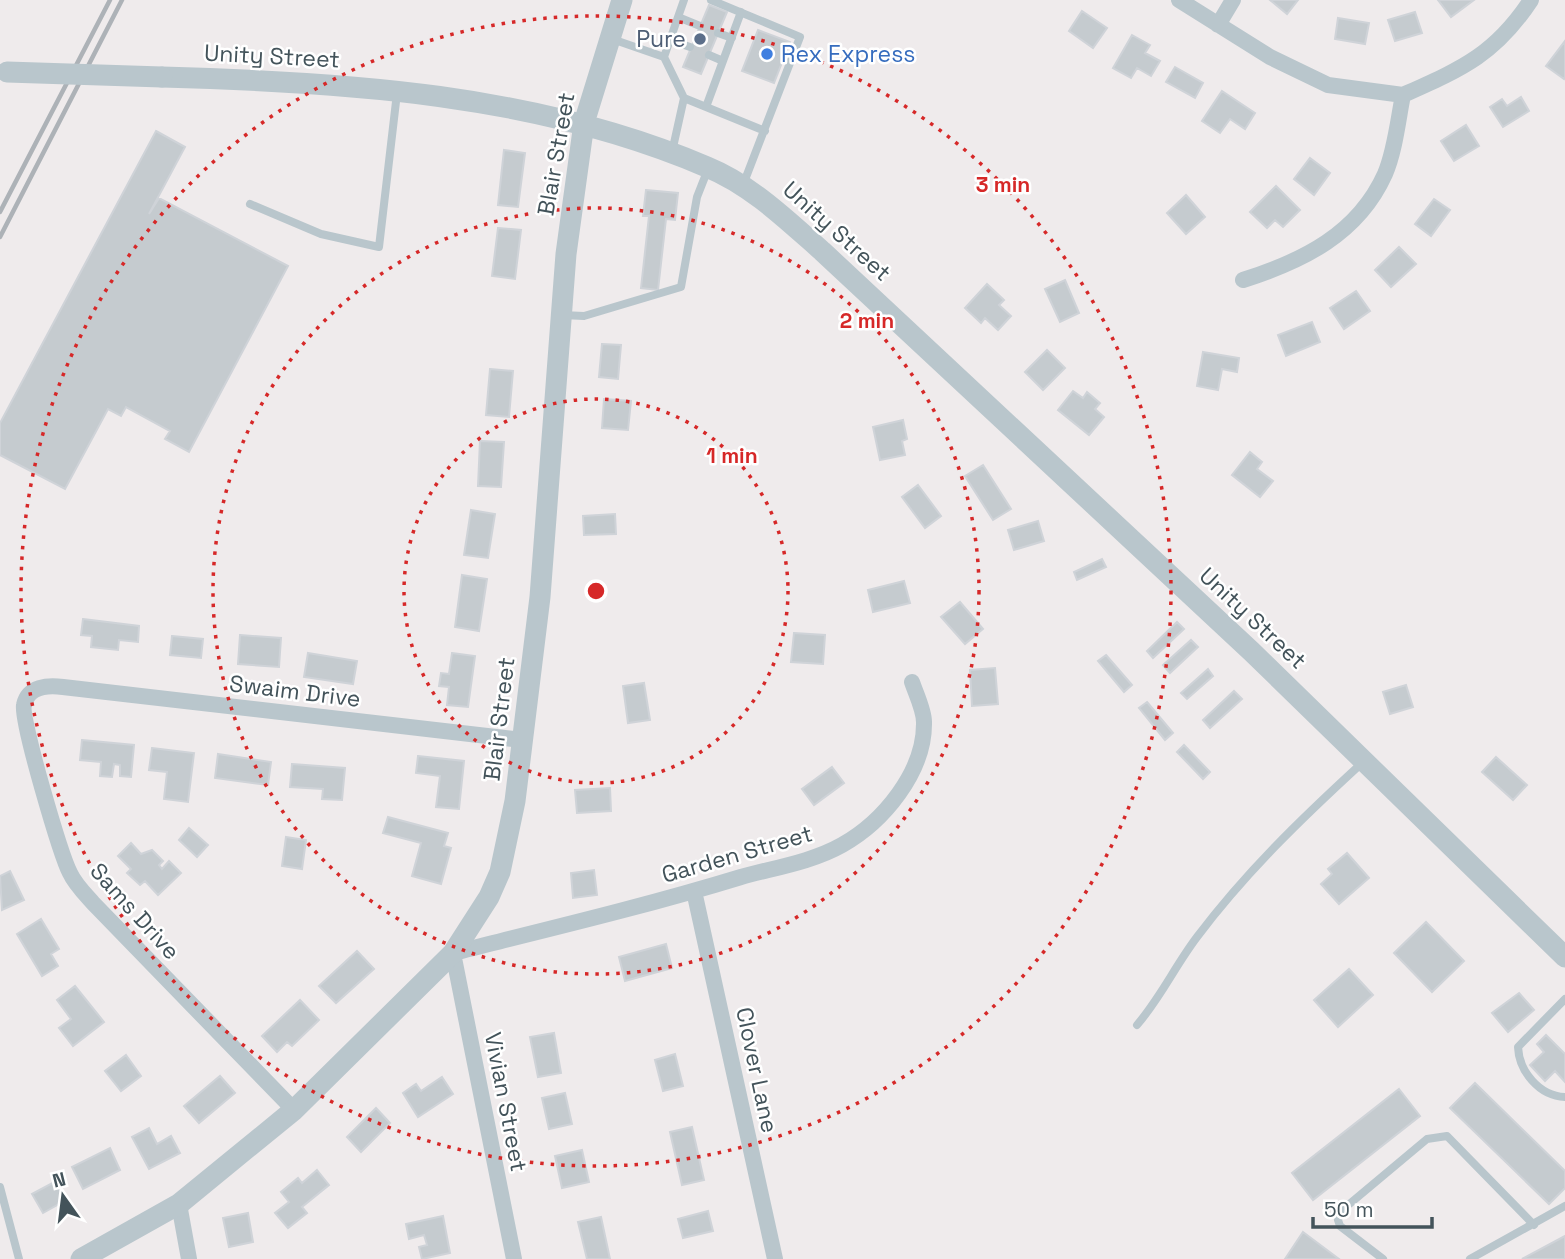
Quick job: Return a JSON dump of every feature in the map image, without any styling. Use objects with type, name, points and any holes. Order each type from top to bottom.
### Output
[{"type":"street","name":"Blair Street","points":[[81,1259],[178,1204],[294,1110],[453,953],[489,897],[500,872],[515,802],[540,597],[562,315],[584,123],[622,0]]},
{"type":"street","points":[[1179,0],[1270,58],[1328,85],[1403,95],[1488,52],[1516,22],[1531,0]]},
{"type":"street","points":[[1218,25],[1233,0]]},
{"type":"street","name":"Unity Street","points":[[4,72],[300,81],[397,93],[584,123],[709,167],[763,199],[822,251],[1251,651],[1565,957]]},
{"type":"street","points":[[1243,280],[1287,266],[1330,240],[1364,212],[1386,172],[1403,95]]},
{"type":"street","name":"Garden Street","points":[[453,953],[694,891],[840,846],[863,831],[898,794],[919,753],[924,720],[912,682]]},
{"type":"street","name":"Sams Drive","points":[[64,687],[46,685],[30,693],[23,706],[53,825],[70,874],[93,904],[294,1110]]},
{"type":"street","name":"Swaim Drive","points":[[64,687],[522,740]]},
{"type":"street","name":"Clover Lane","points":[[694,891],[775,1259]]},
{"type":"street","name":"Vivian Street","points":[[453,953],[514,1259]]},
{"type":"street","points":[[178,1204],[189,1259]]},
{"type":"lane","points":[[664,57],[684,0]]},
{"type":"lane","points":[[711,0],[800,37],[743,187]]},
{"type":"lane","points":[[706,107],[741,12]]},
{"type":"lane","points":[[678,17],[700,26]]},
{"type":"lane","points":[[718,33],[732,38]]},
{"type":"lane","points":[[610,38],[664,57],[684,98],[672,154]]},
{"type":"lane","points":[[670,40],[690,47]]},
{"type":"lane","points":[[709,55],[723,61]]},
{"type":"lane","points":[[250,204],[321,234],[379,247],[397,93]]},
{"type":"lane","points":[[684,98],[765,131]]},
{"type":"lane","points":[[562,315],[584,316],[681,287],[698,197],[709,167]]},
{"type":"lane","points":[[1137,1025],[1157,1002],[1195,940],[1248,872],[1364,761]]},
{"type":"lane","points":[[1565,999],[1518,1046],[1520,1063],[1527,1075],[1544,1090],[1565,1097]]},
{"type":"lane","points":[[1382,1259],[1340,1226],[1338,1220],[1341,1210],[1427,1139],[1436,1135],[1447,1136],[1534,1225]]},
{"type":"lane","points":[[0,1187],[19,1259]]},
{"type":"lane","points":[[1470,1259],[1565,1206]]},
{"type":"building","points":[[1270,0],[1298,0],[1287,14]]},
{"type":"building","points":[[1438,0],[1474,0],[1451,17]]},
{"type":"building","points":[[709,5],[727,12],[701,74],[683,67]]},
{"type":"building","points":[[1082,11],[1107,28],[1093,48],[1069,31]]},
{"type":"building","points":[[1415,12],[1422,33],[1395,41],[1388,20]]},
{"type":"building","points":[[1338,18],[1369,23],[1365,44],[1335,39]]},
{"type":"building","points":[[758,30],[790,42],[774,83],[742,71]]},
{"type":"building","points":[[1132,35],[1150,45],[1145,53],[1160,61],[1151,76],[1137,68],[1131,78],[1113,68]]},
{"type":"building","points":[[1565,41],[1565,77],[1564,79],[1546,66]]},
{"type":"building","points":[[1175,67],[1203,83],[1195,98],[1166,82]]},
{"type":"building","points":[[1222,91],[1255,113],[1245,129],[1230,119],[1220,133],[1202,121]]},
{"type":"building","points":[[1521,97],[1529,111],[1503,127],[1490,107],[1502,99],[1507,106]]},
{"type":"building","points":[[1466,125],[1479,146],[1454,161],[1441,141]]},
{"type":"building","points":[[156,131],[185,147],[149,214],[159,198],[288,266],[189,452],[165,439],[170,431],[126,407],[121,416],[108,409],[65,489],[0,455],[0,423]]},
{"type":"building","points":[[504,150],[525,153],[518,207],[498,205]]},
{"type":"building","points":[[1310,158],[1330,173],[1314,195],[1294,179]]},
{"type":"building","points":[[1276,186],[1300,210],[1283,227],[1275,220],[1267,228],[1250,212]]},
{"type":"building","points":[[646,190],[678,193],[675,220],[666,219],[658,290],[641,288],[649,216],[643,216]]},
{"type":"building","points":[[1186,195],[1205,217],[1186,234],[1167,213]]},
{"type":"building","points":[[1434,199],[1450,210],[1431,236],[1415,224]]},
{"type":"building","points":[[498,228],[521,230],[515,279],[492,276]]},
{"type":"building","points":[[1399,247],[1416,264],[1391,287],[1375,270]]},
{"type":"building","points":[[1065,280],[1079,313],[1060,322],[1045,289]]},
{"type":"building","points":[[987,284],[1004,300],[999,305],[1011,316],[998,330],[985,318],[981,323],[965,308]]},
{"type":"building","points":[[1356,291],[1370,311],[1344,329],[1330,308]]},
{"type":"building","points":[[1312,322],[1320,342],[1286,356],[1278,335]]},
{"type":"building","points":[[602,344],[621,345],[618,379],[599,377]]},
{"type":"building","points":[[1047,350],[1065,368],[1043,390],[1025,372]]},
{"type":"building","points":[[1203,352],[1239,358],[1237,372],[1222,369],[1218,390],[1197,386]]},
{"type":"building","points":[[490,369],[513,371],[509,417],[486,415]]},
{"type":"building","points":[[1073,391],[1083,398],[1087,392],[1100,403],[1095,409],[1104,417],[1089,435],[1058,410]]},
{"type":"building","points":[[604,399],[631,401],[628,430],[602,428]]},
{"type":"building","points":[[903,420],[907,439],[902,441],[905,455],[880,460],[873,427]]},
{"type":"building","points":[[480,441],[504,442],[501,487],[478,486]]},
{"type":"building","points":[[1250,452],[1262,462],[1257,469],[1273,481],[1260,497],[1232,475]]},
{"type":"building","points":[[983,465],[1011,509],[993,520],[965,476]]},
{"type":"building","points":[[918,485],[941,516],[925,528],[902,497]]},
{"type":"building","points":[[471,510],[495,514],[488,558],[464,555]]},
{"type":"building","points":[[615,514],[616,534],[584,535],[583,516]]},
{"type":"building","points":[[1038,521],[1044,541],[1014,550],[1008,530]]},
{"type":"building","points":[[1102,559],[1106,567],[1077,580],[1074,572]]},
{"type":"building","points":[[462,575],[487,579],[479,631],[455,627]]},
{"type":"building","points":[[904,581],[910,603],[873,612],[868,590]]},
{"type":"building","points":[[960,602],[983,629],[965,644],[941,617]]},
{"type":"building","points":[[83,619],[139,626],[138,642],[119,640],[118,650],[91,647],[92,636],[81,635]]},
{"type":"building","points":[[1177,622],[1184,629],[1153,658],[1147,651]]},
{"type":"building","points":[[794,633],[825,635],[823,664],[791,662]]},
{"type":"building","points":[[240,635],[281,638],[279,667],[238,664]]},
{"type":"building","points":[[172,636],[203,639],[201,658],[170,655]]},
{"type":"building","points":[[1191,640],[1198,647],[1170,673],[1163,665]]},
{"type":"building","points":[[308,653],[357,661],[353,684],[304,677]]},
{"type":"building","points":[[452,653],[475,656],[468,707],[447,705],[449,687],[439,686],[441,673],[449,674]]},
{"type":"building","points":[[1106,655],[1132,685],[1124,692],[1098,661]]},
{"type":"building","points":[[995,668],[998,704],[972,706],[970,670]]},
{"type":"building","points":[[1208,669],[1213,676],[1187,699],[1181,693]]},
{"type":"building","points":[[644,683],[650,720],[628,723],[623,686]]},
{"type":"building","points":[[1406,685],[1413,707],[1390,714],[1383,692]]},
{"type":"building","points":[[1234,691],[1242,699],[1210,728],[1203,720]]},
{"type":"building","points":[[1147,702],[1173,733],[1165,740],[1139,708]]},
{"type":"building","points":[[82,740],[134,745],[131,777],[120,776],[120,765],[114,764],[112,777],[100,776],[101,762],[80,760]]},
{"type":"building","points":[[1184,745],[1210,772],[1203,779],[1177,752]]},
{"type":"building","points":[[152,748],[194,753],[188,802],[164,799],[167,772],[149,770]]},
{"type":"building","points":[[218,754],[271,762],[268,785],[215,778]]},
{"type":"building","points":[[418,756],[464,761],[459,809],[436,807],[440,776],[416,773]]},
{"type":"building","points":[[1496,757],[1527,785],[1513,800],[1482,772]]},
{"type":"building","points":[[292,764],[345,768],[342,800],[322,799],[323,789],[290,787]]},
{"type":"building","points":[[832,767],[844,783],[814,805],[802,789]]},
{"type":"building","points":[[610,788],[611,811],[577,813],[575,790]]},
{"type":"building","points":[[388,817],[448,833],[444,846],[451,848],[441,884],[412,876],[421,843],[383,833]]},
{"type":"building","points":[[189,828],[208,845],[197,857],[179,840]]},
{"type":"building","points":[[286,837],[306,840],[302,869],[282,866]]},
{"type":"building","points":[[131,843],[141,854],[152,850],[163,861],[159,865],[162,869],[169,861],[181,873],[158,895],[145,881],[140,885],[127,873],[131,869],[118,856]]},
{"type":"building","points":[[1347,853],[1369,878],[1339,904],[1321,884],[1332,874],[1328,869]]},
{"type":"building","points":[[594,870],[597,895],[573,898],[571,873]]},
{"type":"building","points":[[10,871],[24,900],[2,910],[0,876]]},
{"type":"building","points":[[41,919],[59,949],[51,954],[58,966],[42,976],[17,934]]},
{"type":"building","points":[[1426,922],[1464,961],[1432,992],[1394,953]]},
{"type":"building","points":[[666,944],[672,968],[625,981],[619,957]]},
{"type":"building","points":[[357,951],[374,969],[336,1003],[319,986]]},
{"type":"building","points":[[1349,969],[1373,995],[1338,1027],[1314,1000]]},
{"type":"building","points":[[75,986],[104,1022],[73,1046],[59,1028],[71,1019],[57,1000]]},
{"type":"building","points":[[1519,993],[1534,1010],[1508,1032],[1492,1013]]},
{"type":"building","points":[[300,1000],[319,1020],[292,1046],[287,1042],[277,1052],[262,1036]]},
{"type":"building","points":[[554,1033],[561,1073],[538,1077],[530,1037]]},
{"type":"building","points":[[1546,1035],[1565,1054],[1565,1082],[1555,1071],[1545,1081],[1530,1065],[1544,1052],[1537,1044]]},
{"type":"building","points":[[675,1054],[683,1086],[663,1091],[655,1060]]},
{"type":"building","points":[[126,1055],[141,1076],[121,1091],[105,1071]]},
{"type":"building","points":[[220,1076],[235,1093],[199,1123],[184,1106]]},
{"type":"building","points":[[442,1077],[453,1094],[418,1117],[403,1093],[416,1084],[421,1091]]},
{"type":"building","points":[[1475,1083],[1565,1171],[1565,1188],[1549,1204],[1450,1108]]},
{"type":"building","points":[[1399,1089],[1420,1116],[1313,1200],[1292,1173]]},
{"type":"building","points":[[565,1093],[572,1124],[549,1129],[542,1098]]},
{"type":"building","points":[[376,1108],[390,1123],[361,1152],[347,1137]]},
{"type":"building","points":[[692,1127],[704,1180],[682,1185],[670,1132]]},
{"type":"building","points":[[149,1128],[157,1144],[171,1136],[180,1153],[149,1169],[132,1137]]},
{"type":"building","points":[[110,1148],[120,1170],[83,1189],[72,1167]]},
{"type":"building","points":[[582,1150],[589,1182],[562,1188],[555,1156]]},
{"type":"building","points":[[317,1170],[329,1185],[302,1207],[307,1213],[288,1228],[275,1213],[289,1202],[281,1192],[298,1178],[302,1183]]},
{"type":"building","points":[[56,1181],[66,1200],[43,1213],[32,1194]]},
{"type":"building","points":[[708,1211],[713,1231],[683,1238],[678,1219]]},
{"type":"building","points":[[248,1213],[253,1242],[229,1247],[223,1218]]},
{"type":"building","points":[[443,1216],[450,1253],[422,1259],[419,1247],[427,1245],[424,1235],[409,1239],[406,1224]]},
{"type":"building","points":[[601,1217],[610,1259],[587,1259],[578,1222]]},
{"type":"building","points":[[1303,1232],[1339,1259],[1285,1259]]},
{"type":"building","points":[[1565,1236],[1565,1259],[1522,1259]]},
{"type":"railway","points":[[0,212],[110,0]]},
{"type":"railway","points":[[0,237],[122,0]]},
{"type":"place","name":"Pure","points":[[700,39]]},
{"type":"place","name":"Rex Express","points":[[767,54]]}]
